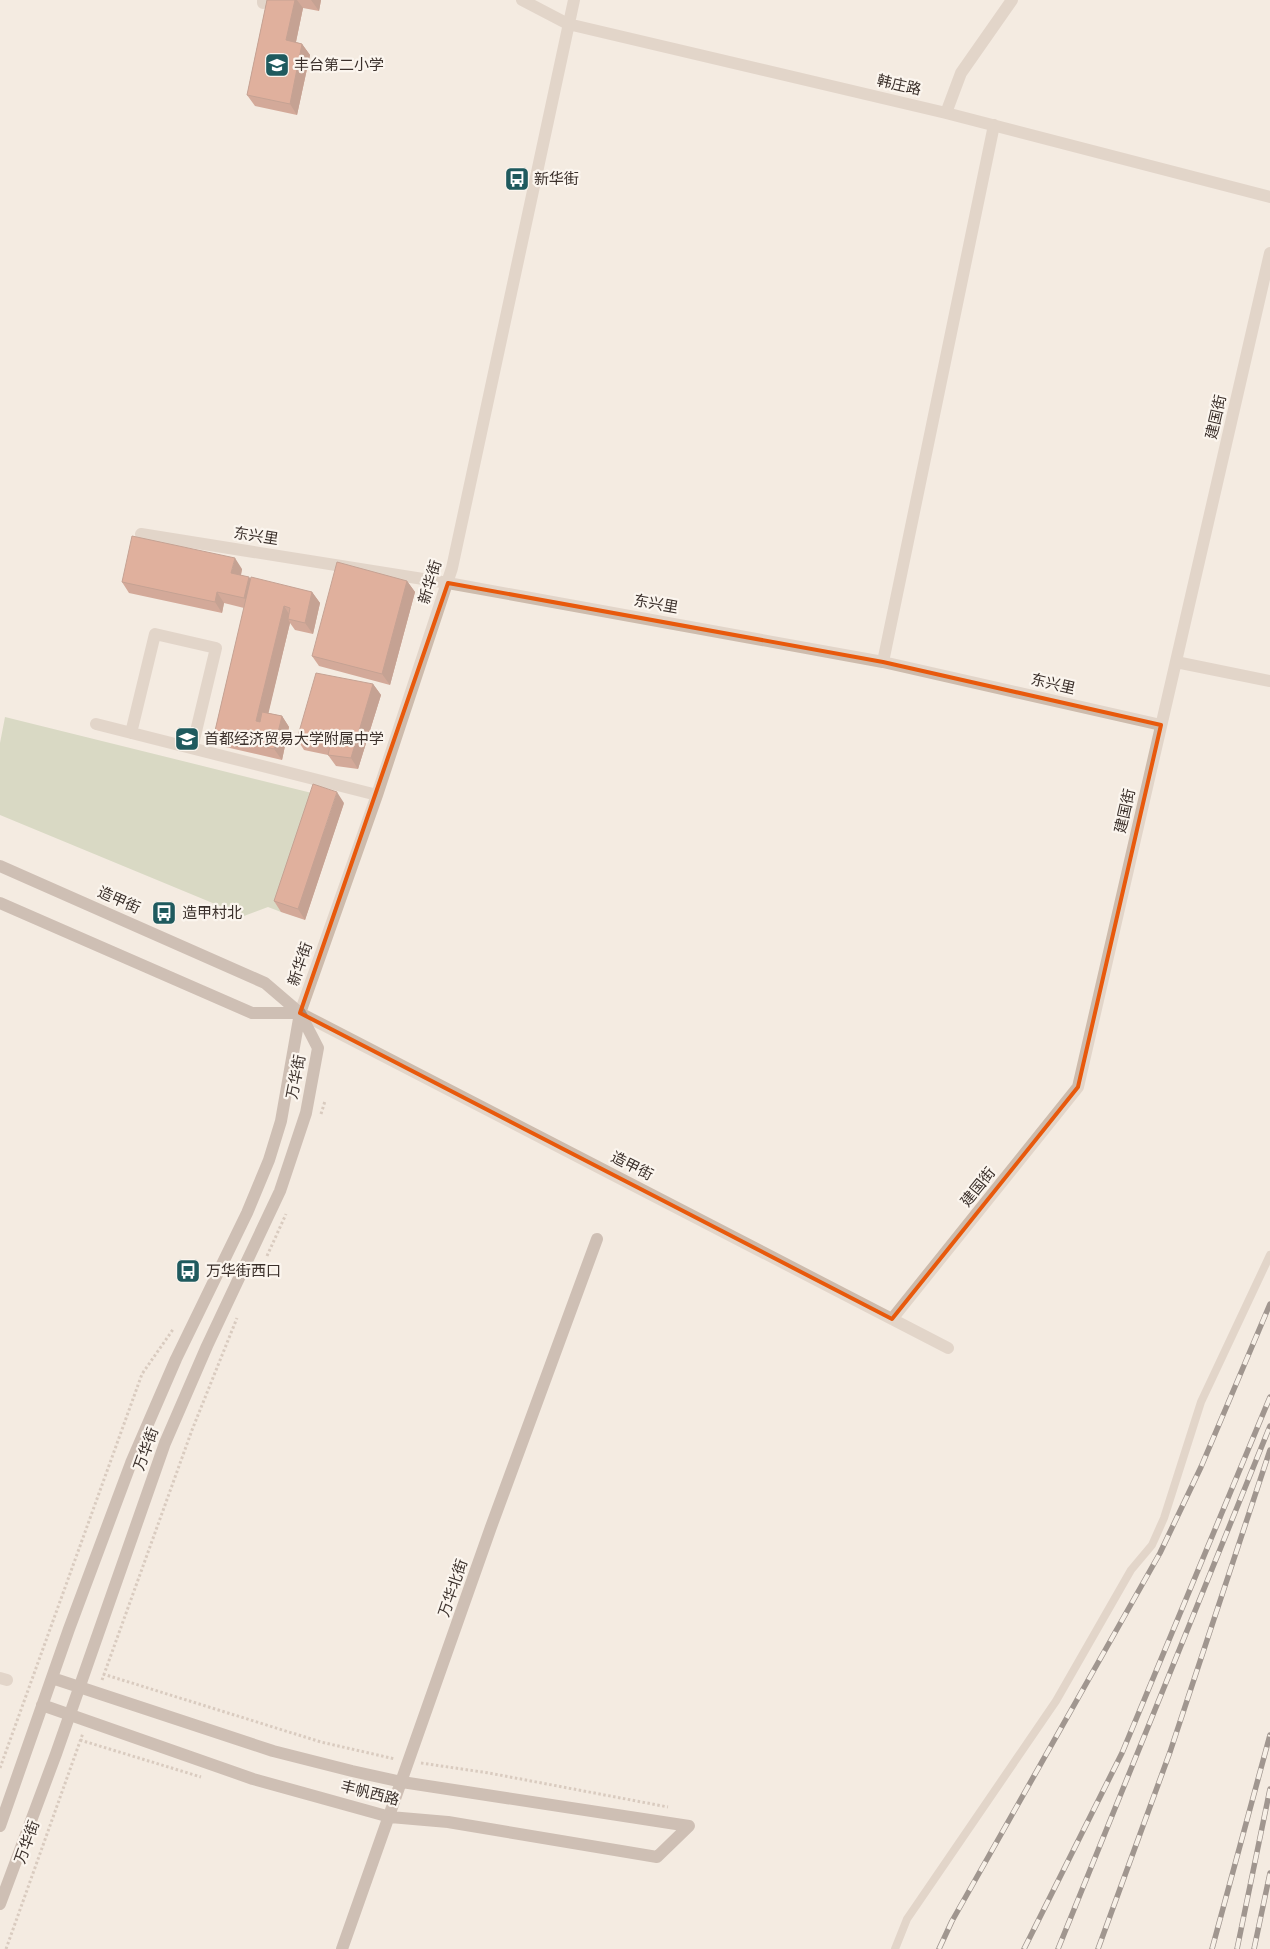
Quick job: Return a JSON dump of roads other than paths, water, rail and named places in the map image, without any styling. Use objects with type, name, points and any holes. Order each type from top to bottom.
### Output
[{"type":"main road","name":"造甲街","points":[[0,866],[265,984],[300,1013]]},
{"type":"main road","name":"造甲街","points":[[0,903],[252,1013],[300,1013]]},
{"type":"main road","name":"万华街","points":[[0,1826],[58,1659],[152,1411],[247,1213],[269,1160],[281,1121],[300,1013]]},
{"type":"main road","name":"万华街","points":[[0,1904],[184,1396],[280,1191],[294,1152],[306,1113],[318,1048],[300,1013]]},
{"type":"main road","name":"万华北街","points":[[342,1949],[410,1761],[491,1527],[597,1239]]},
{"type":"main road","name":"丰帆西路","points":[[42,1705],[253,1779],[390,1817],[448,1822],[658,1857],[689,1826],[402,1782],[274,1750],[52,1678]]},
{"type":"street","name":"韩庄路","points":[[522,0],[568,24],[946,113],[1270,197]]},
{"type":"street","name":"新华街","points":[[300,1013],[377,795],[448,582],[574,0]]},
{"type":"street","points":[[946,113],[960,73],[1012,0]]},
{"type":"street","points":[[883,662],[994,125]]},
{"type":"street","name":"建国街","points":[[892,1319],[1078,1087],[1270,253]]},
{"type":"street","name":"东兴里","points":[[141,534],[448,582],[883,662],[1161,725]]},
{"type":"street","points":[[131,733],[155,634],[216,648],[192,748]]},
{"type":"street","points":[[1176,662],[1270,681]]},
{"type":"street","points":[[96,724],[377,795]]},
{"type":"street","name":"造甲街","points":[[300,1013],[948,1348]]},
{"type":"lane","points":[[895,1949],[907,1919],[1056,1701],[1130,1570],[1152,1545],[1164,1518],[1201,1402],[1270,1255]]},
{"type":"railway","points":[[939,1949],[952,1921],[1160,1553],[1201,1467],[1270,1304]]},
{"type":"railway","points":[[1024,1949],[1122,1753],[1270,1397]]},
{"type":"railway","points":[[1058,1949],[1270,1426]]},
{"type":"railway","points":[[1098,1949],[1170,1752],[1270,1450]]},
{"type":"railway","points":[[1212,1949],[1270,1735]]},
{"type":"railway","points":[[1237,1949],[1270,1789]]},
{"type":"railway","points":[[1254,1949],[1270,1873]]},
{"type":"place","name":"丰台第二小学","points":[[277,65]]},
{"type":"place","name":"新华街","points":[[517,179]]},
{"type":"place","name":"首都经济贸易大学附属中学","points":[[187,739]]},
{"type":"place","name":"造甲村北","points":[[164,913]]},
{"type":"place","name":"万华街西口","points":[[188,1271]]}]
